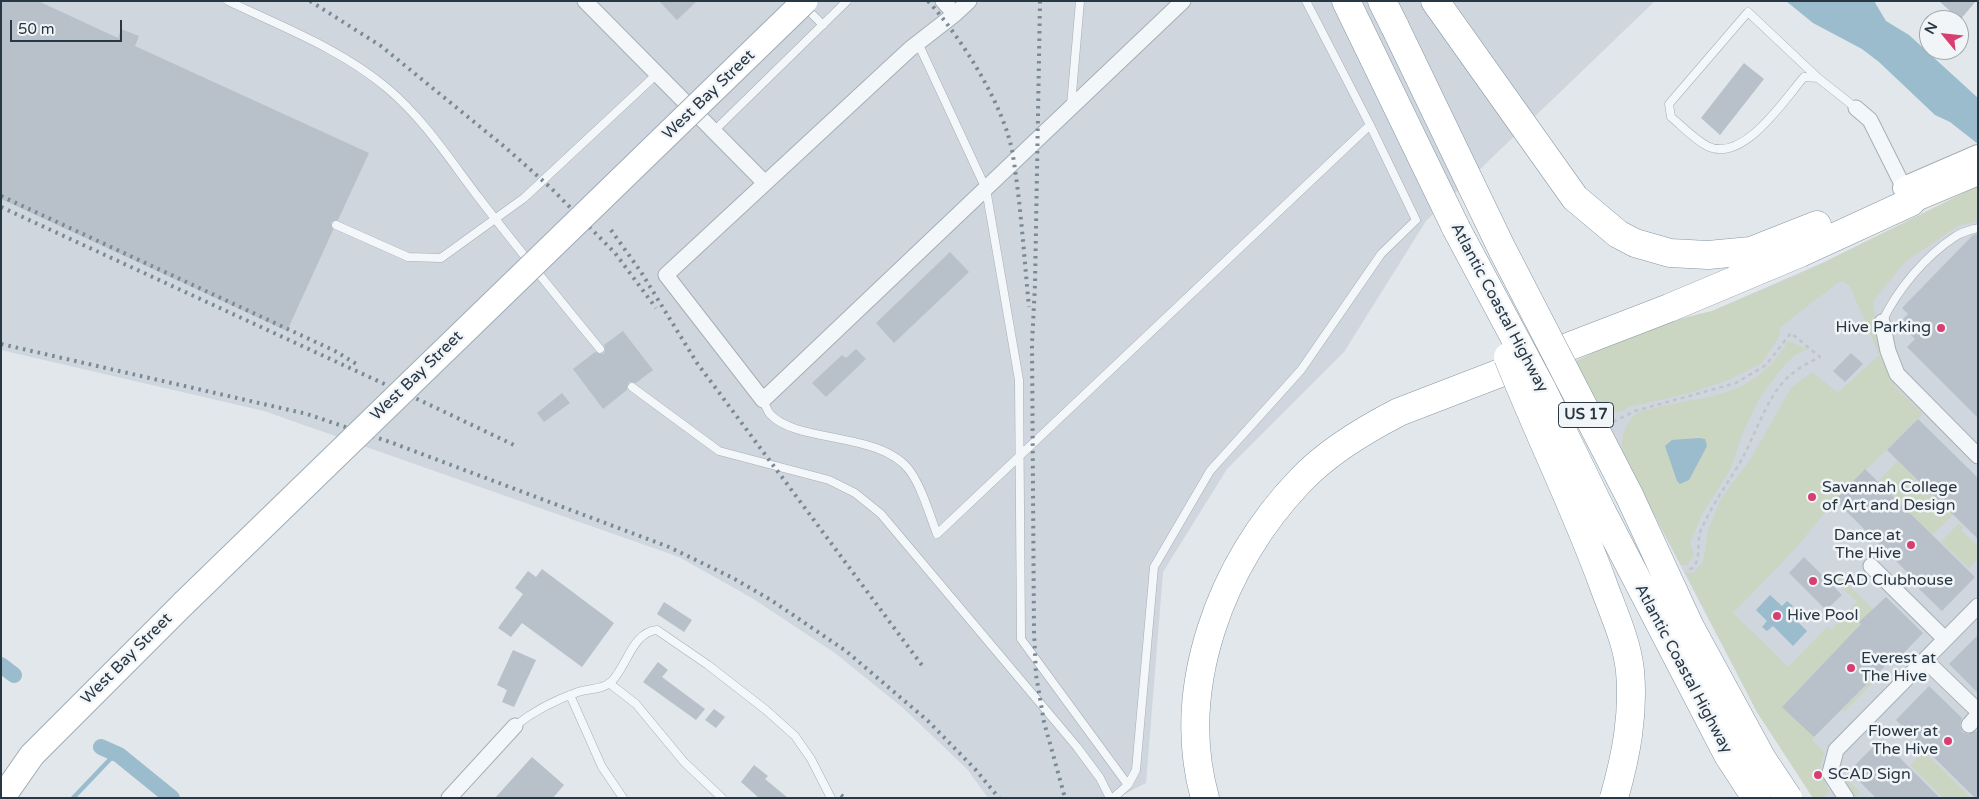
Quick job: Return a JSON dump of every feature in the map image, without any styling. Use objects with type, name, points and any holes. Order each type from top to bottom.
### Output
[{"type":"highway","name":"Atlantic Coastal Highway","points":[[1346,1],[1456,228],[1541,387],[1601,510],[1724,747],[1756,798]]},
{"type":"highway","name":"Atlantic Coastal Highway","points":[[1382,1],[1515,275],[1630,498],[1690,627],[1762,759],[1788,798]]},
{"type":"highway","points":[[1435,1],[1575,198],[1603,223],[1635,243],[1670,253],[1708,255],[1751,251],[1841,216],[1920,190]]},
{"type":"highway","points":[[1206,798],[1197,754],[1197,716],[1207,644],[1220,602],[1236,570],[1274,511],[1301,480],[1323,460],[1355,437],[1399,412],[1669,308],[1800,252],[1920,190]]},
{"type":"highway","points":[[1456,228],[1526,403],[1571,501],[1619,628],[1630,670],[1631,718],[1624,762],[1614,798]]},
{"type":"main road","name":"West Bay Street","points":[[2,798],[32,755],[184,603],[806,1]]},
{"type":"main road","points":[[1920,190],[1978,156]]},
{"type":"main road","points":[[1920,190],[1978,174]]},
{"type":"main road","name":"West Bay Street","points":[[1,773],[32,755]]},
{"type":"street","points":[[585,1],[765,183]]},
{"type":"street","points":[[943,1],[955,14]]},
{"type":"street","points":[[969,1],[918,43],[666,275],[763,400],[1183,1]]},
{"type":"street","points":[[1856,108],[1870,120],[1920,190]]},
{"type":"street","points":[[1882,322],[1888,351],[1897,374],[1978,456]]},
{"type":"street","points":[[1871,566],[1945,639]]},
{"type":"street","points":[[1846,798],[1830,774],[1836,750],[1978,606]]},
{"type":"street","points":[[1925,660],[1978,711]]},
{"type":"street","points":[[449,798],[515,726]]},
{"type":"lane","points":[[228,1],[332,51],[386,87],[414,112],[495,219],[600,349]]},
{"type":"lane","points":[[799,1],[823,26]]},
{"type":"lane","points":[[714,131],[848,1]]},
{"type":"lane","points":[[1071,107],[1080,1]]},
{"type":"lane","points":[[632,387],[719,451],[829,480],[855,493],[881,514],[1077,747],[1100,778],[1111,798],[1128,785],[1136,770],[1154,567],[1210,471],[1301,370],[1381,254],[1416,220],[1306,1]]},
{"type":"lane","points":[[1818,78],[1804,77],[1747,141],[1726,150],[1707,146],[1671,117],[1669,104],[1748,12],[1818,78],[1856,108]]},
{"type":"lane","points":[[918,43],[986,189],[1019,380],[1021,639],[1128,785]]},
{"type":"lane","points":[[336,225],[408,257],[441,258],[524,198],[657,74]]},
{"type":"lane","points":[[763,400],[770,414],[794,427],[887,452],[899,460],[910,470],[937,534],[1370,126]]},
{"type":"lane","points":[[1882,322],[1891,303],[1933,254],[1957,235],[1978,228]]},
{"type":"lane","points":[[515,726],[543,706],[609,683],[618,674],[642,636],[650,630],[657,630],[665,634],[766,710],[795,736],[811,759],[831,798]]},
{"type":"lane","points":[[609,683],[636,704],[684,762],[722,798]]},
{"type":"lane","points":[[570,696],[602,767],[623,798]]},
{"type":"path","points":[[1612,423],[1635,411],[1736,383],[1766,365],[1791,333],[1820,357],[1803,365],[1784,381],[1765,413],[1741,461],[1712,504],[1697,544],[1699,555],[1697,565],[1692,569],[1684,568]]},
{"type":"shaded area","points":[[1,1],[1655,1],[1426,221],[1344,352],[1227,469],[1163,572],[1146,783],[1117,798],[988,798],[967,769],[903,708],[835,653],[752,598],[679,557],[264,411],[1,350]]},
{"type":"shaded area","name":"Savannah College of Art and Design","points":[[1978,186],[1978,798],[1813,798],[1757,712],[1574,362],[1648,327],[1712,311],[1824,262]]},
{"type":"green space","points":[[1978,186],[1978,221],[1959,225],[1905,262],[1873,301],[1879,355],[1850,286],[1843,281],[1839,282],[1779,328],[1780,335],[1762,363],[1728,380],[1690,393],[1614,412],[1598,407],[1574,362],[1648,327],[1712,311],[1811,269]]},
{"type":"green space","points":[[1788,341],[1808,349],[1795,355],[1785,364],[1760,397],[1743,432],[1730,470],[1702,514],[1690,543],[1694,555],[1687,565],[1681,565],[1622,452],[1622,440],[1625,429],[1631,419],[1640,412],[1704,398],[1740,387],[1773,362]]},
{"type":"green space","points":[[1879,355],[1895,386],[1923,414],[1835,500],[1795,549],[1733,613],[1788,667],[1827,627],[1831,630],[1857,602],[1831,577],[1835,572],[1873,609],[1860,622],[1861,624],[1782,706],[1814,737],[1812,740],[1824,752],[1820,770],[1829,792],[1822,798],[1813,798],[1757,712],[1685,572],[1693,573],[1703,562],[1708,530],[1722,497],[1750,460],[1791,388],[1812,372],[1838,393]]},
{"type":"green space","points":[[1898,461],[1953,515],[1932,535],[1878,481]]},
{"type":"green space","points":[[1959,523],[1963,527],[1961,530],[1978,547],[1978,559],[1969,568],[1941,542]]},
{"type":"green space","points":[[1877,675],[1879,677],[1844,712],[1842,710]]},
{"type":"green space","points":[[1924,751],[1971,798],[1943,798],[1910,765]]},
{"type":"green space","points":[[1840,774],[1860,792],[1856,797]]},
{"type":"water","points":[[1786,1],[1874,1],[1886,21],[1909,35],[1919,44],[1919,60],[1936,60],[1978,98],[1978,144],[1950,122],[1935,115],[1879,62],[1862,49],[1813,23]]},
{"type":"water","points":[[1705,439],[1707,446],[1689,480],[1680,484],[1677,481],[1665,446],[1672,440]]},
{"type":"water","name":"Hive Pool","points":[[1770,595],[1782,606],[1787,601],[1793,606],[1788,612],[1807,631],[1793,646],[1773,626],[1767,631],[1762,627],[1767,621],[1756,610]]},
{"type":"building","points":[[1,1],[38,1],[118,38],[121,29],[139,36],[135,46],[369,153],[338,220],[331,222],[333,230],[287,331],[1,199]]},
{"type":"building","points":[[659,1],[697,1],[677,20]]},
{"type":"building","points":[[1939,1],[1976,1],[1968,10],[1949,10]]},
{"type":"building","points":[[1744,63],[1764,79],[1720,135],[1701,118]]},
{"type":"building","name":"Hive Parking","points":[[1978,234],[1978,418],[1907,347],[1915,339],[1899,323],[1908,314],[1902,308],[1973,235]]},
{"type":"building","points":[[950,252],[969,272],[894,343],[876,323]]},
{"type":"building","points":[[623,331],[653,370],[636,383],[629,382],[627,390],[603,409],[573,369],[595,352],[603,354],[605,351],[604,345]]},
{"type":"building","points":[[856,349],[866,359],[826,397],[812,383],[842,355],[846,358]]},
{"type":"building","points":[[1851,353],[1863,364],[1845,382],[1833,371]]},
{"type":"building","points":[[562,393],[570,403],[544,422],[537,413]]},
{"type":"building","points":[[1918,419],[1978,478],[1978,539],[1887,450]]},
{"type":"building","name":"Dance at The Hive","points":[[1865,469],[1975,577],[1942,611],[1919,589],[1921,586],[1835,500]]},
{"type":"building","name":"SCAD Clubhouse","points":[[1804,557],[1842,595],[1826,610],[1789,573]]},
{"type":"building","points":[[542,569],[614,623],[582,667],[522,623],[511,637],[498,628],[523,594],[515,588],[528,571],[536,577]]},
{"type":"building","name":"Everest at The Hive","points":[[1886,597],[1923,633],[1900,657],[1897,654],[1814,737],[1782,707],[1861,624],[1859,622]]},
{"type":"building","points":[[664,602],[692,620],[684,632],[657,614]]},
{"type":"building","points":[[1978,635],[1978,693],[1949,664]]},
{"type":"building","points":[[513,650],[536,660],[514,707],[502,702],[507,690],[497,685]]},
{"type":"building","points":[[658,662],[668,670],[662,677],[705,709],[696,720],[643,682]]},
{"type":"building","name":"Flower at The Hive","points":[[1929,686],[1962,718],[1960,724],[1962,732],[1968,734],[1976,731],[1978,733],[1978,798],[1975,798],[1896,720]]},
{"type":"building","points":[[714,709],[725,717],[716,728],[705,720]]},
{"type":"building","points":[[1881,739],[1940,798],[1876,798],[1849,771]]},
{"type":"building","points":[[532,757],[564,785],[553,798],[495,798]]},
{"type":"building","points":[[754,765],[768,776],[765,779],[788,798],[759,798],[741,782]]},
{"type":"waterway","points":[[1,665],[14,675]]},
{"type":"waterway","points":[[101,747],[119,755],[172,798]]},
{"type":"waterway","points":[[73,798],[116,753]]},
{"type":"railway","points":[[310,1],[381,46],[506,148],[551,188],[615,253],[656,308]]},
{"type":"railway","points":[[928,1],[968,53],[992,95],[1009,137],[1018,194],[1029,307]]},
{"type":"railway","points":[[1040,1],[1035,285],[1032,344],[1034,631],[1036,675],[1044,722],[1065,798]]},
{"type":"railway","points":[[1,196],[335,351],[358,365]]},
{"type":"railway","points":[[1,207],[514,445]]},
{"type":"railway","points":[[611,230],[641,272],[697,363],[924,668]]},
{"type":"railway","points":[[1,344],[307,414],[390,442],[669,547],[733,578],[771,600],[846,651],[928,721],[975,769],[999,798]]},
{"type":"railway","points":[[841,795],[845,798]]},
{"type":"place","name":"Hive Parking","points":[[1941,328]]},
{"type":"place","name":"Savannah College of Art and Design","points":[[1812,497]]},
{"type":"place","name":"Dance at The Hive","points":[[1911,545]]},
{"type":"place","name":"SCAD Clubhouse","points":[[1813,581]]},
{"type":"place","name":"Hive Pool","points":[[1777,616]]},
{"type":"place","name":"Everest at The Hive","points":[[1851,668]]},
{"type":"place","name":"Flower at The Hive","points":[[1948,741]]},
{"type":"place","name":"SCAD Sign","points":[[1818,775]]}]
